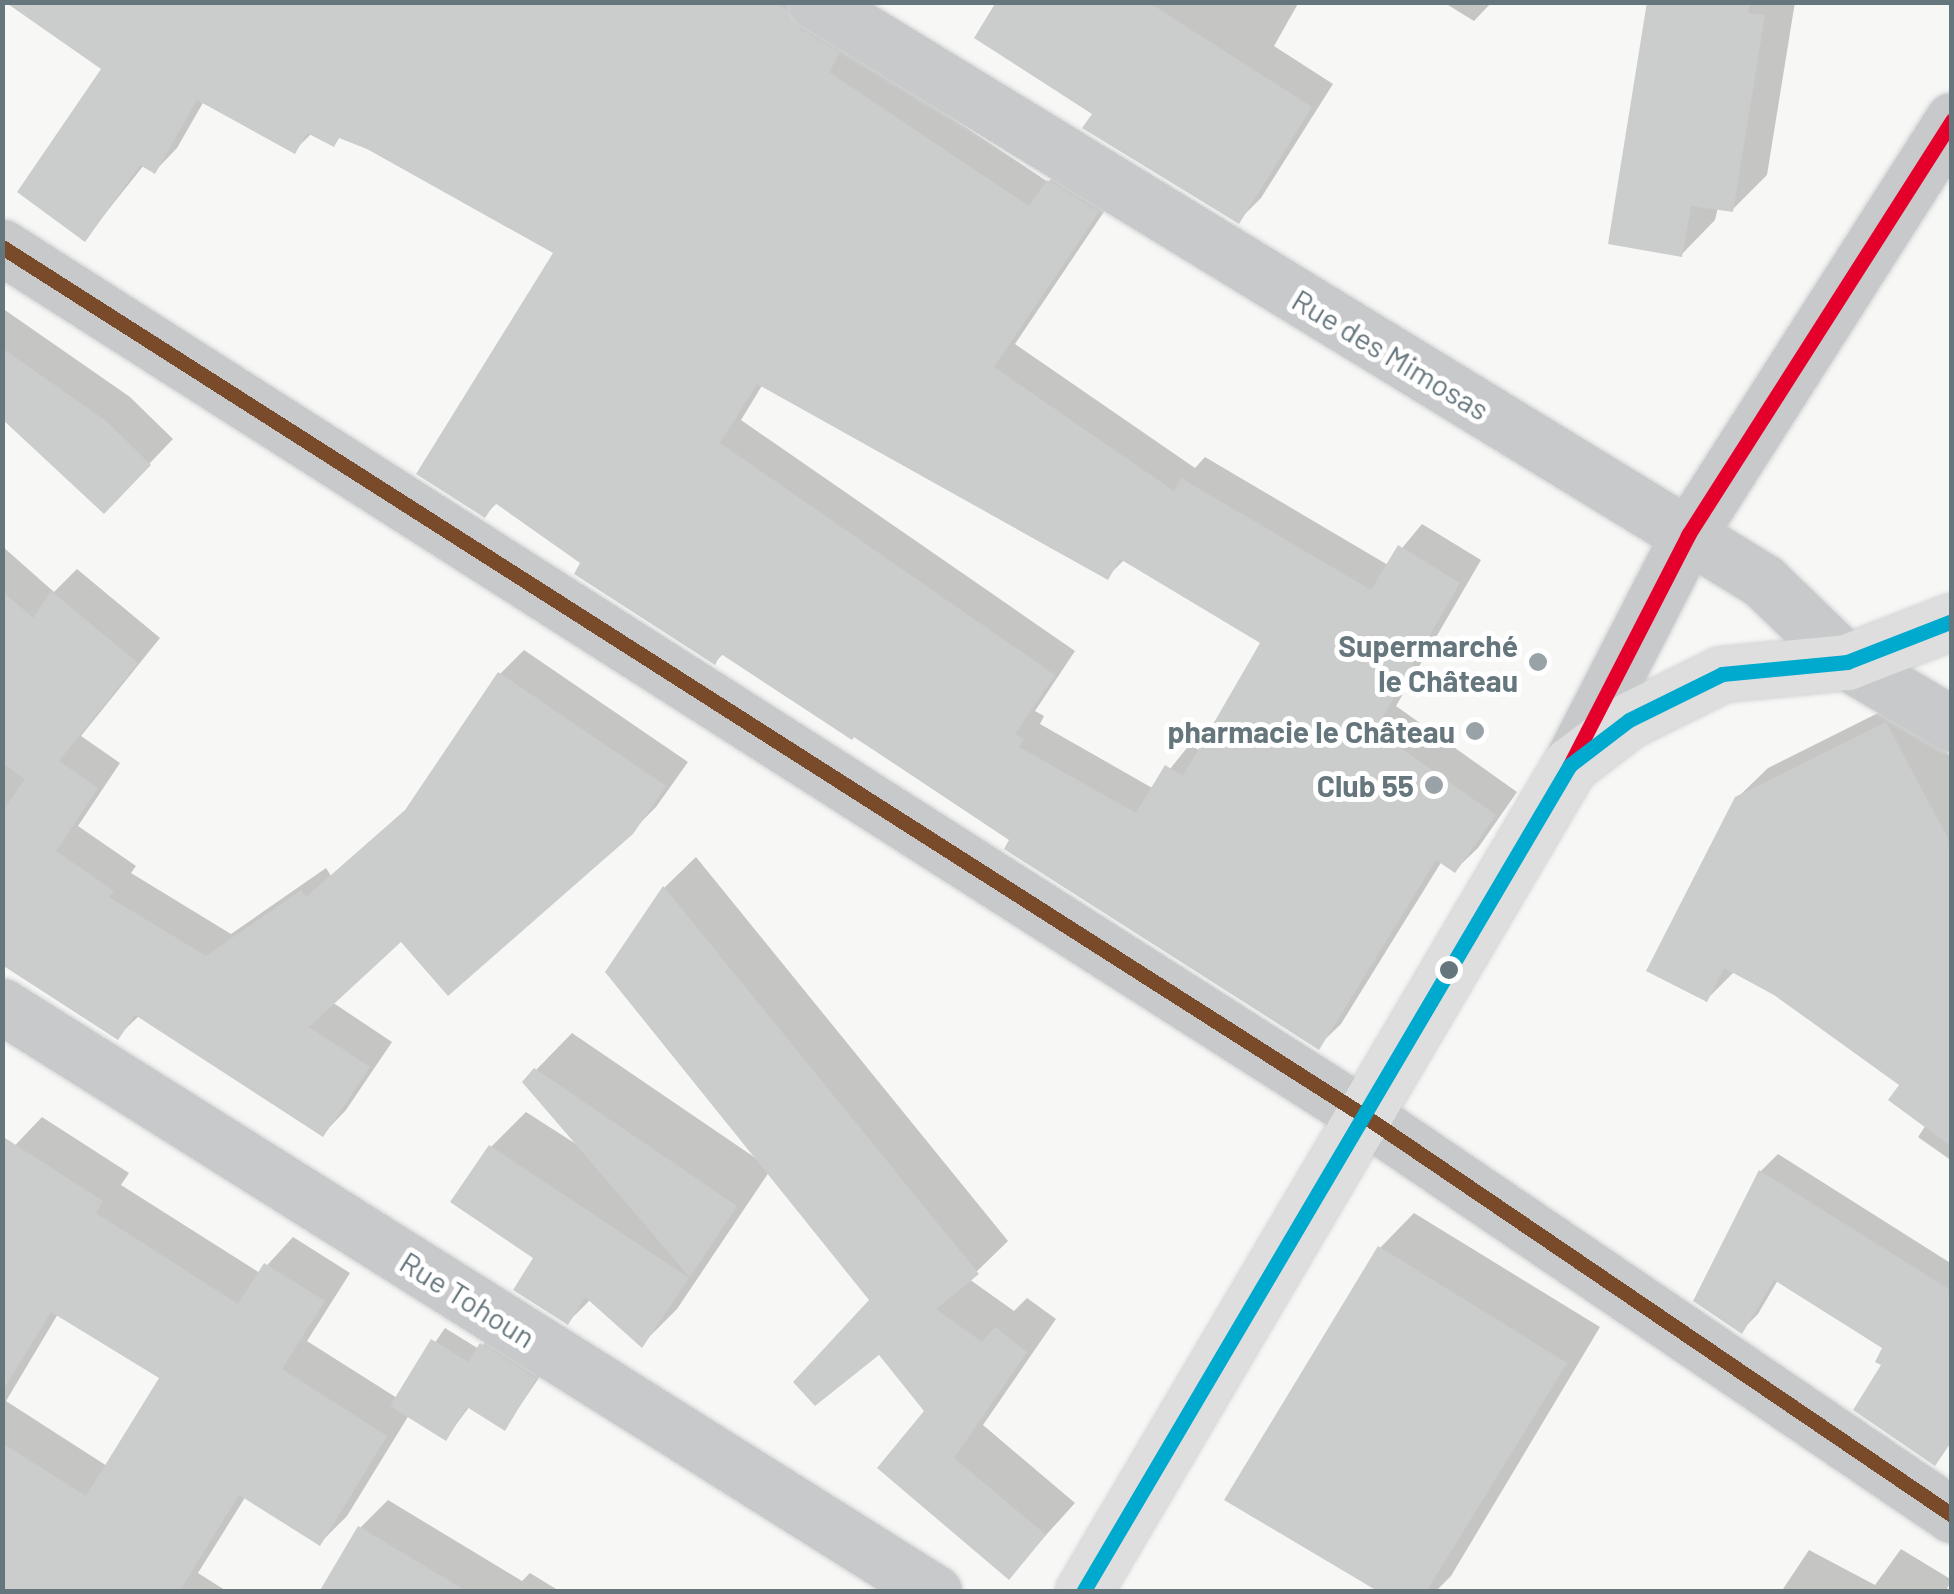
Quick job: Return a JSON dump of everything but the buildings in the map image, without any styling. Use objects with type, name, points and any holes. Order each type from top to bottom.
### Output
[{"type":"main road","points":[[1083,1592],[1570,765],[1629,720],[1722,674],[1848,662],[1952,621]]},
{"type":"street","name":"Rue des Mimosas","points":[[816,2],[1762,581],[1848,662],[1952,724]]},
{"type":"street","points":[[1570,765],[1688,536],[1952,120]]},
{"type":"street","points":[[2,248],[1363,1115],[1952,1516]]},
{"type":"street","name":"Rue Tohoun","points":[[2,1006],[934,1592]]},
{"type":"transit line","points":[[1570,765],[1688,535],[1952,120]]},
{"type":"transit line","points":[[2,247],[1363,1115],[1952,1515]]},
{"type":"transit line","points":[[1083,1592],[1570,765],[1629,720],[1722,674],[1847,662],[1952,621]]},
{"type":"place","name":"Supermarché le Château","points":[[1538,662]]},
{"type":"place","name":"pharmacie le Château","points":[[1475,731]]},
{"type":"place","name":"Club 55","points":[[1434,785]]}]
